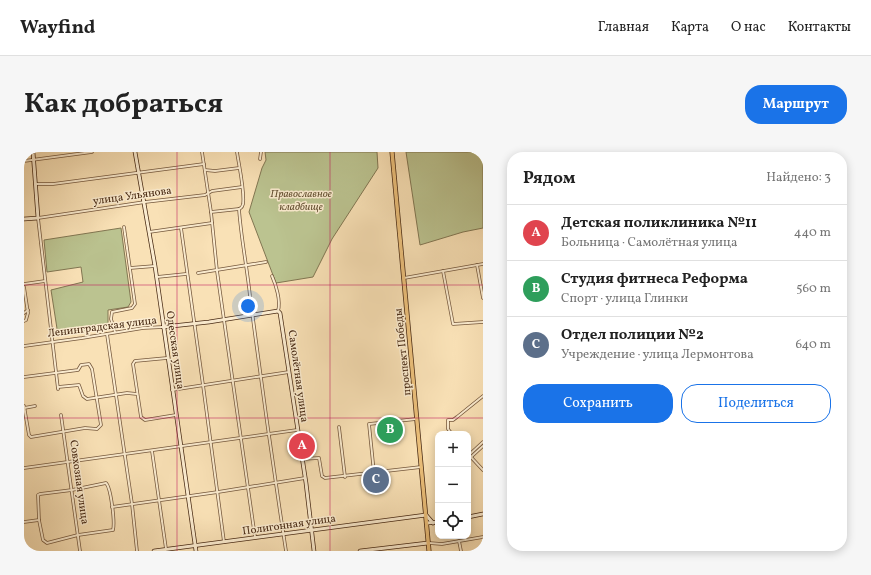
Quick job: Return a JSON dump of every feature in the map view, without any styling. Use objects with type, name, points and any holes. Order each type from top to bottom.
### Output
[{"type":"main road","name":"проспект Победы","points":[[392,152],[418,419],[429,551]]},
{"type":"street","points":[[33,152],[38,218],[58,388],[79,385],[83,396],[87,399],[127,393],[137,394]]},
{"type":"street","points":[[24,161],[92,152]]},
{"type":"street","name":"Одесская улица","points":[[135,152],[155,266],[196,551]]},
{"type":"street","points":[[202,152],[209,193],[217,271],[232,381],[255,537]]},
{"type":"street","points":[[211,212],[242,208],[242,187],[237,152]]},
{"type":"street","points":[[260,159],[261,152]]},
{"type":"street","points":[[36,184],[53,184],[204,164]]},
{"type":"street","points":[[205,170],[215,171],[239,168]]},
{"type":"street","name":"улица Ульянова","points":[[24,219],[205,195],[212,191],[242,187]]},
{"type":"street","points":[[239,209],[240,229],[247,266],[268,434],[286,551]]},
{"type":"street","points":[[149,232],[212,223]]},
{"type":"street","points":[[115,332],[111,319],[112,312],[132,308],[135,304],[124,227]]},
{"type":"street","points":[[181,228],[186,274],[203,385],[224,542]]},
{"type":"street","points":[[198,273],[266,262]]},
{"type":"street","points":[[404,278],[483,264]]},
{"type":"street","points":[[477,265],[483,298]]},
{"type":"street","points":[[130,268],[155,266]]},
{"type":"street","points":[[443,271],[453,324],[483,322]]},
{"type":"street","points":[[156,278],[186,274]]},
{"type":"street","name":"Самолётная улица","points":[[272,276],[276,284],[279,307],[278,311],[282,320],[314,551]]},
{"type":"street","points":[[24,284],[45,281]]},
{"type":"street","points":[[24,287],[28,310],[28,316],[24,321]]},
{"type":"street","points":[[24,313],[28,310]]},
{"type":"street","name":"Ленинградская улица","points":[[24,346],[115,332],[278,311]]},
{"type":"street","points":[[107,334],[132,504],[137,551]]},
{"type":"street","points":[[168,358],[135,360],[133,366],[142,420],[176,415]]},
{"type":"street","points":[[24,377],[78,370],[81,365],[89,364],[92,369],[98,398],[101,425],[100,428],[94,430],[88,428],[30,436],[24,407],[35,406]]},
{"type":"street","points":[[172,390],[289,372]]},
{"type":"street","points":[[450,431],[448,429],[448,420],[453,420],[483,396]]},
{"type":"street","name":"Совхозная улица","points":[[61,415],[80,551]]},
{"type":"street","points":[[374,473],[368,424],[418,419]]},
{"type":"street","points":[[339,427],[345,477]]},
{"type":"street","points":[[24,468],[297,430]]},
{"type":"street","points":[[471,451],[483,442]]},
{"type":"street","points":[[483,446],[471,457],[483,470]]},
{"type":"street","points":[[152,451],[166,549]]},
{"type":"street","points":[[302,459],[319,458],[323,478],[345,477],[421,467]]},
{"type":"street","points":[[112,507],[248,488],[305,478]]},
{"type":"street","points":[[106,483],[108,486],[112,507],[113,530],[78,535],[47,543],[43,540],[39,520],[38,495],[40,494],[72,490],[106,483]]},
{"type":"street","points":[[471,516],[483,514]]},
{"type":"street","points":[[426,515],[433,523]]},
{"type":"street","name":"Полигонная улица","points":[[154,551],[426,515]]},
{"type":"street","points":[[24,522],[39,520]]},
{"type":"street","points":[[427,524],[433,523]]},
{"type":"street","points":[[360,551],[428,543],[435,544],[483,537]]},
{"type":"street","points":[[459,541],[461,551]]},
{"type":"green space","name":"Православное кладбище","points":[[265,152],[377,152],[378,168],[332,239],[313,277],[276,283],[249,212],[262,168],[266,160]]},
{"type":"green space","points":[[406,152],[483,152],[483,228],[463,232],[420,245]]},
{"type":"green space","points":[[121,228],[131,302],[128,307],[108,310],[108,324],[105,328],[58,335],[51,290],[83,282],[81,267],[47,272],[44,240]]},
{"type":"place","name":"Студия фитнеса Реформа","points":[[390,430]]},
{"type":"place","name":"Детская поликлиника №11","points":[[302,446]]},
{"type":"place","name":"Отдел полиции №2","points":[[376,480]]}]
